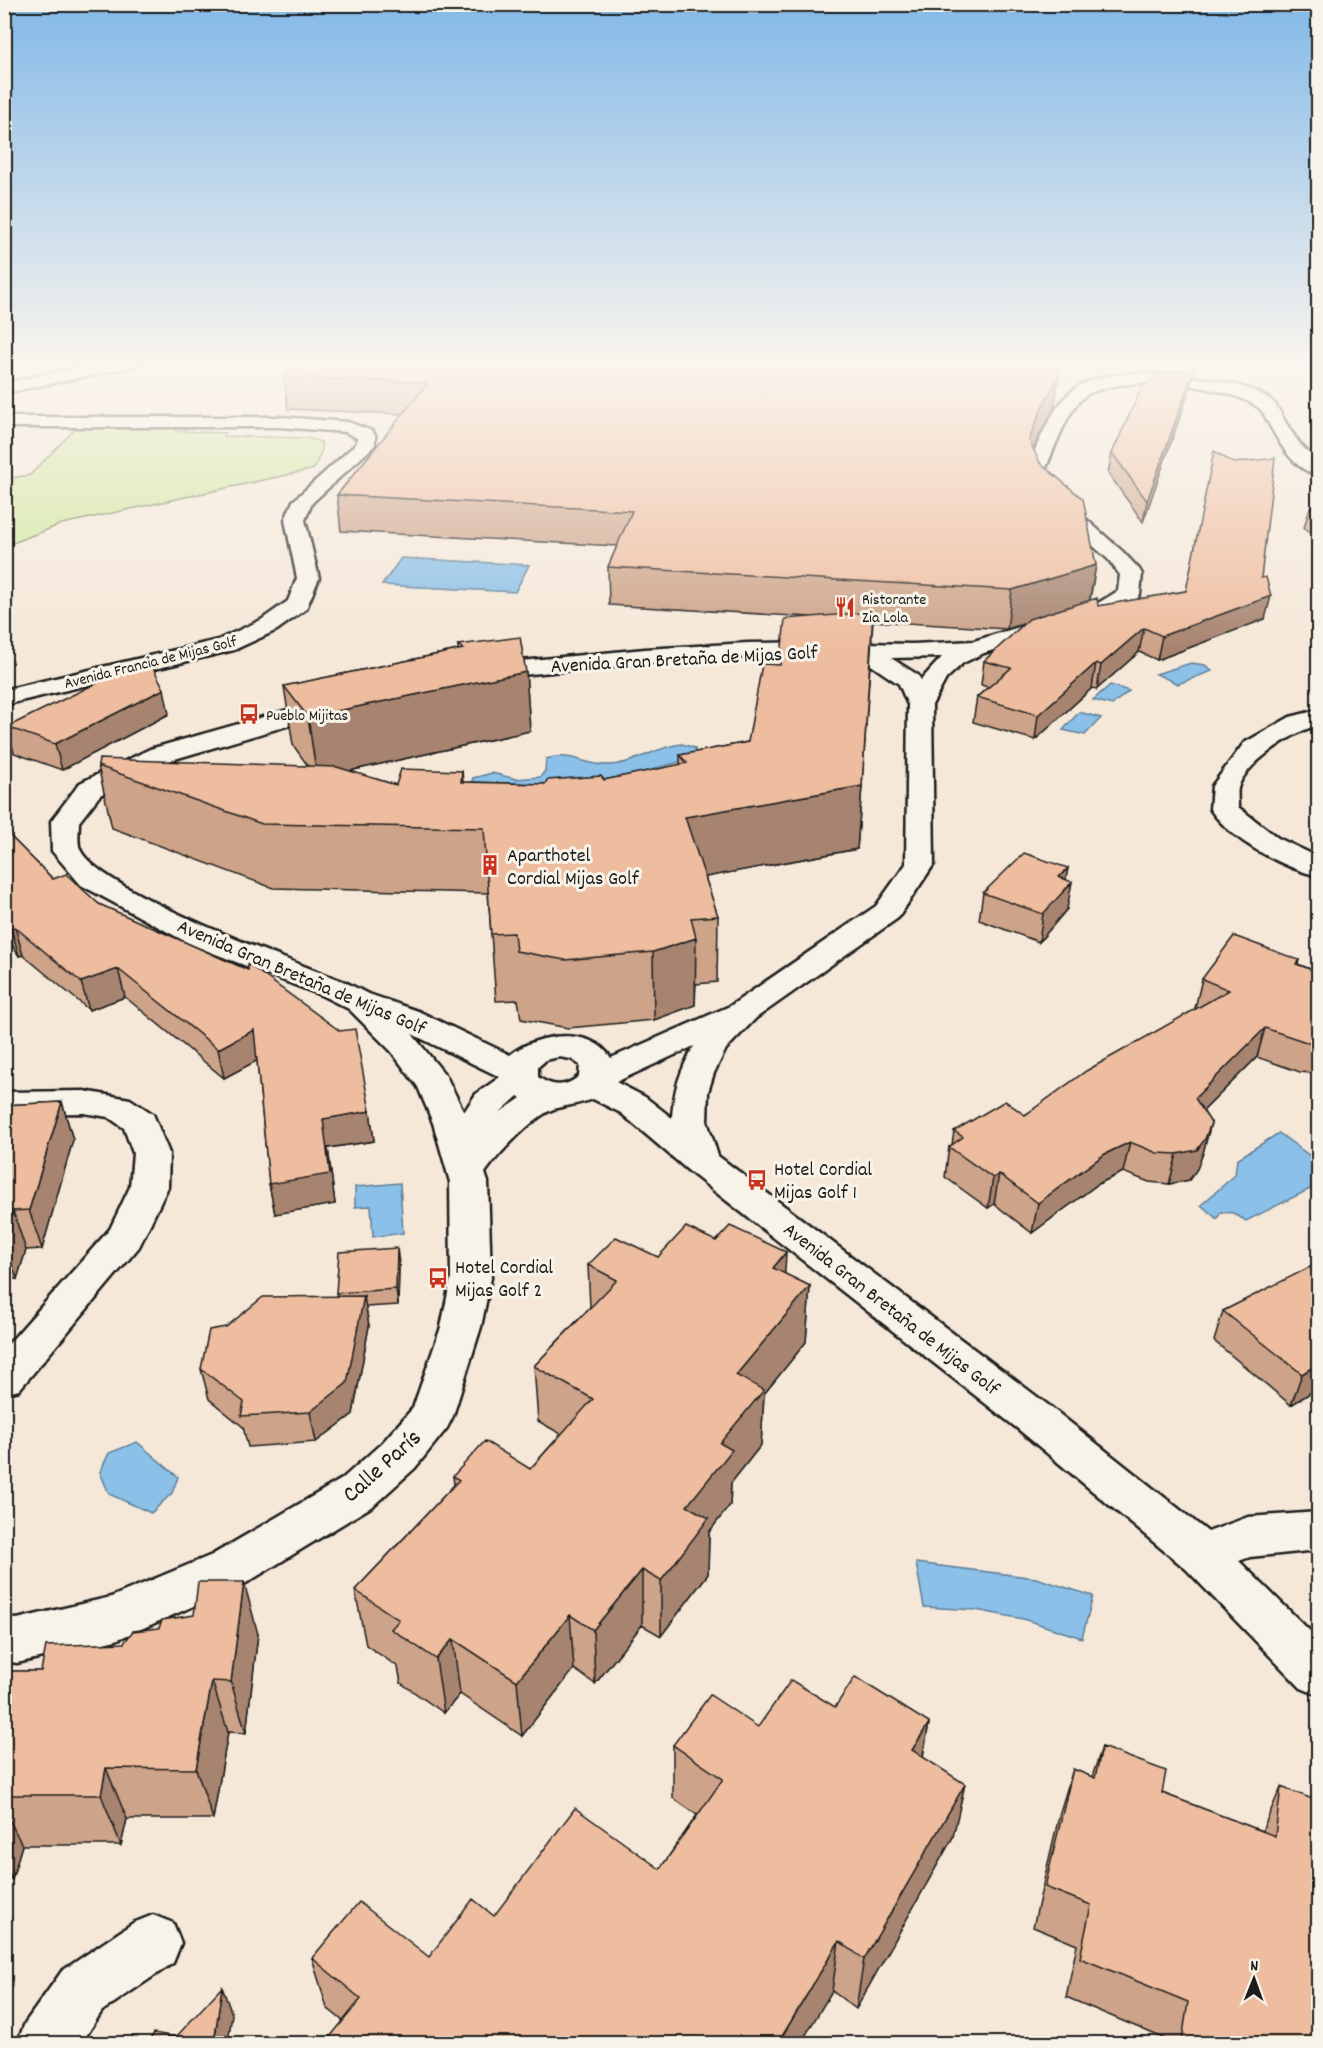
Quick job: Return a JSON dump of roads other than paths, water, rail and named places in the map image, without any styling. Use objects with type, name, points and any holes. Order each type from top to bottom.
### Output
[{"type":"street","name":"Avenida Francia de Mijas Golf","points":[[4,698],[226,645],[269,625],[298,604],[308,578],[295,520],[303,501],[352,458]]},
{"type":"street","points":[[920,705],[945,663],[956,656],[1108,607],[1129,594],[1131,574],[1115,555],[1044,492],[1035,473],[1040,458]]},
{"type":"street","points":[[1301,458],[1304,462],[1318,469]]},
{"type":"street","points":[[847,650],[913,651],[976,648]]},
{"type":"street","name":"Avenida Gran Bretaña de Mijas Golf","points":[[453,680],[521,668],[645,656],[748,650],[847,650],[879,660],[909,680],[920,705],[920,864],[887,912],[744,1011],[712,1044],[697,1073],[691,1092],[689,1121],[693,1141],[703,1163],[1033,1417],[1202,1556],[1318,1672]]},
{"type":"street","name":"Avenida Gran Bretaña de Mijas Golf","points":[[351,700],[159,755],[90,789],[65,821],[66,851],[91,879],[201,938],[406,1018],[529,1083]]},
{"type":"street","points":[[1318,718],[1299,722],[1253,749],[1225,786],[1224,809],[1260,841],[1296,860],[1318,867]]},
{"type":"street","name":"Calle París","points":[[4,1639],[17,1641],[116,1618],[229,1569],[358,1492],[399,1455],[432,1416],[461,1327],[471,1278],[470,1172],[434,1084],[402,1044],[355,1000]]},
{"type":"street","points":[[594,1081],[598,1069],[596,1061],[590,1055],[570,1047],[558,1046],[535,1052],[520,1065],[529,1083],[573,1095],[594,1081],[744,1011]]},
{"type":"street","points":[[594,1081],[633,1105],[703,1163]]},
{"type":"street","points":[[470,1172],[503,1127],[529,1083]]},
{"type":"street","points":[[4,1103],[84,1102],[118,1107],[140,1122],[151,1153],[149,1187],[125,1237],[4,1378]]},
{"type":"street","points":[[1202,1556],[1248,1537],[1318,1531]]},
{"type":"street","points":[[46,2043],[82,1991],[153,1943]]},
{"type":"water","points":[[401,558],[529,565],[515,592],[382,585]]},
{"type":"water","points":[[1191,663],[1205,665],[1212,671],[1178,684],[1156,674]]},
{"type":"water","points":[[1110,685],[1129,691],[1112,705],[1093,700]]},
{"type":"water","points":[[1079,712],[1101,718],[1085,735],[1063,730]]},
{"type":"water","points":[[682,744],[695,748],[696,756],[654,769],[646,784],[469,788],[473,778],[492,773],[516,779],[540,777],[545,771],[546,759],[555,757],[605,765],[615,764]]},
{"type":"water","points":[[1279,1133],[1318,1162],[1318,1185],[1246,1221],[1233,1213],[1221,1212],[1217,1219],[1201,1205],[1235,1175],[1237,1159]]},
{"type":"water","points":[[400,1183],[403,1233],[373,1237],[371,1206],[355,1207],[355,1187]]},
{"type":"water","points":[[137,1442],[178,1477],[172,1493],[151,1513],[109,1494],[100,1472],[109,1453]]},
{"type":"water","points":[[916,1563],[1036,1578],[1093,1596],[1082,1638],[1023,1619],[976,1610],[924,1607]]},
{"type":"place","name":"Ristorante Zia Lola","points":[[845,607]]},
{"type":"place","name":"Pueblo Mijitas","points":[[249,714]]},
{"type":"place","name":"Aparthotel Cordial Mijas Golf","points":[[490,865]]},
{"type":"place","name":"Hotel Cordial Mijas Golf 1","points":[[757,1180]]},
{"type":"place","name":"Hotel Cordial Mijas Golf 2","points":[[438,1278]]}]
